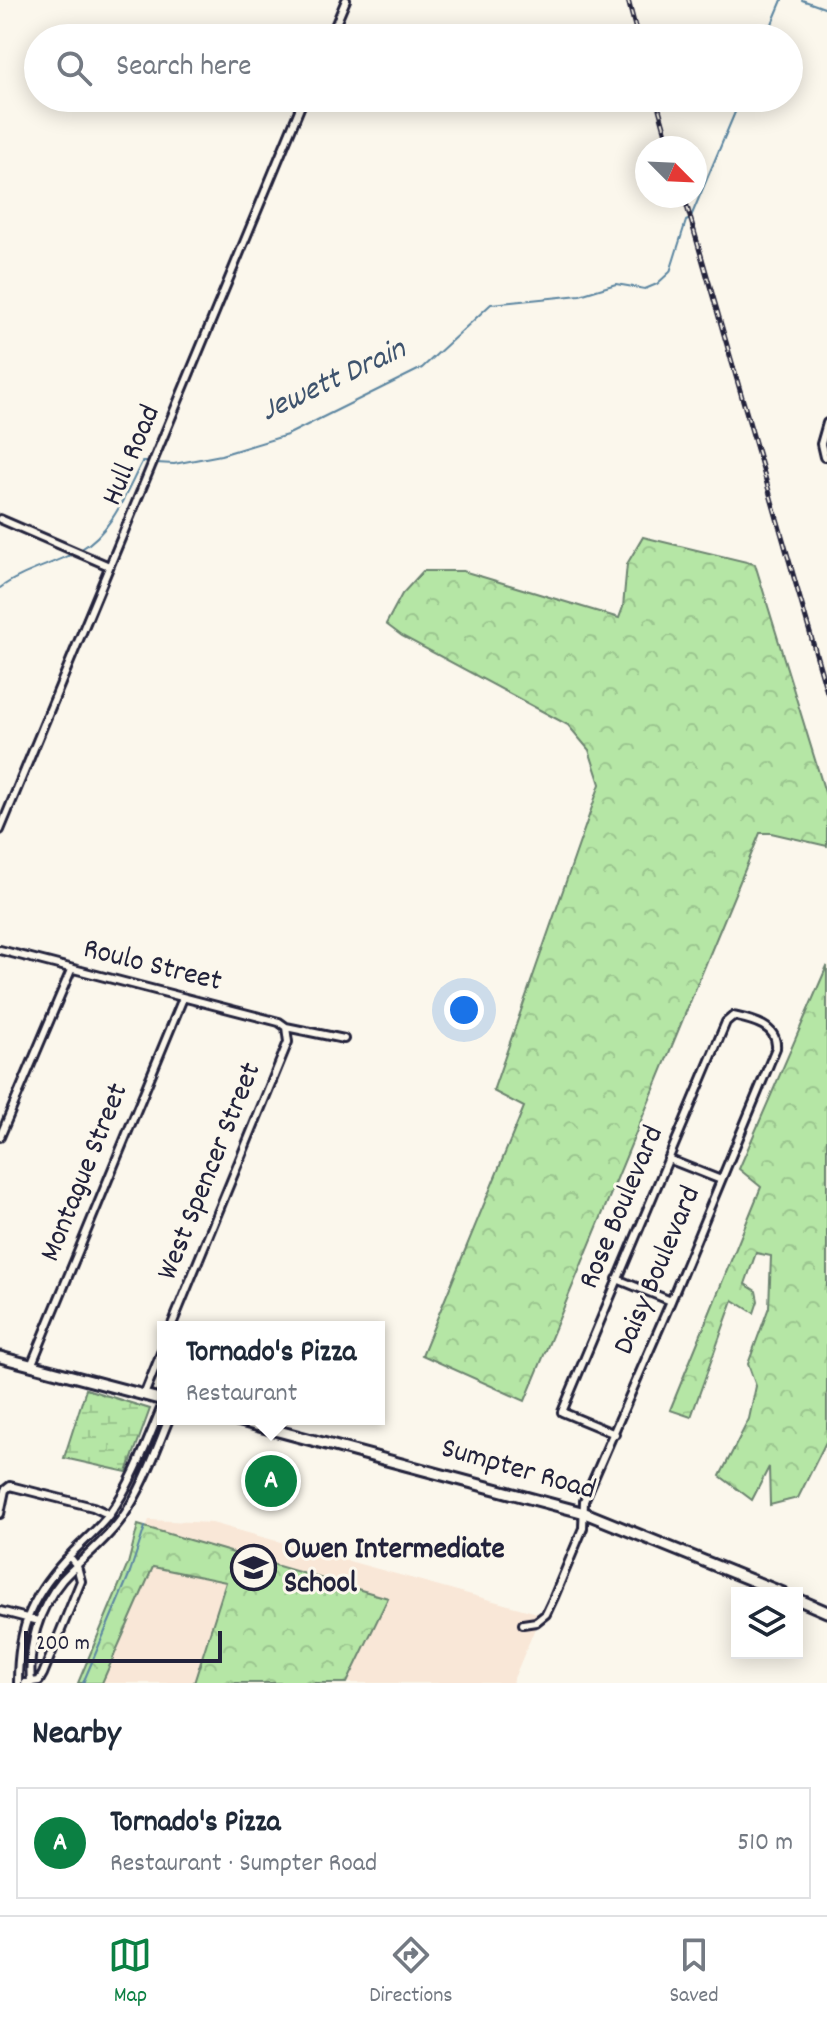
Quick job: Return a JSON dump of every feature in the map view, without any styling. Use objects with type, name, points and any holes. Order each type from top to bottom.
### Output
[{"type":"street","points":[[336,24],[346,0]]},
{"type":"street","name":"Hull Road","points":[[0,830],[298,112]]},
{"type":"street","points":[[824,457],[821,444],[827,423]]},
{"type":"street","points":[[0,519],[109,566]]},
{"type":"street","name":"Roulo Street","points":[[0,950],[279,1022],[287,1030],[344,1039]]},
{"type":"street","points":[[0,1137],[71,970]]},
{"type":"street","name":"Montague Street","points":[[31,1366],[183,998]]},
{"type":"street","name":"Daisy Boulevard","points":[[523,1624],[536,1622],[546,1614],[583,1528],[584,1501],[671,1301],[776,1045],[774,1032],[765,1027],[733,1016],[726,1022]]},
{"type":"street","name":"Rose Boulevard","points":[[615,1434],[562,1412],[726,1022]]},
{"type":"street","name":"West Spencer Street","points":[[173,1321],[274,1078],[288,1042],[287,1030]]},
{"type":"street","points":[[668,1159],[721,1180]]},
{"type":"street","points":[[617,1279],[671,1301]]},
{"type":"street","points":[[0,1357],[157,1400]]},
{"type":"street","points":[[144,1395],[157,1363]]},
{"type":"street","points":[[18,1683],[19,1646],[26,1617],[44,1584],[109,1515],[134,1473],[157,1417]]},
{"type":"street","points":[[31,1683],[32,1645],[38,1621],[47,1603],[62,1581],[119,1522],[142,1483],[166,1425]]},
{"type":"street","name":"Sumpter Road","points":[[255,1425],[585,1513],[768,1587]]},
{"type":"street","points":[[0,1514],[5,1490],[10,1486],[93,1507],[119,1522]]},
{"type":"street","points":[[25,1683],[39,1681],[43,1674],[81,1581],[77,1566],[69,1556]]},
{"type":"street","points":[[803,1602],[827,1612]]},
{"type":"street","points":[[0,1611],[38,1621]]},
{"type":"shaded area","name":"Owen Intermediate School","points":[[149,1520],[212,1523],[541,1614],[512,1683],[83,1683]]},
{"type":"green space","points":[[643,537],[755,564],[827,799],[827,846],[760,833],[525,1401],[422,1355],[524,1107],[493,1091],[600,784],[589,750],[568,725],[402,636],[386,624],[402,594],[423,571],[463,571],[619,618],[627,564]]},
{"type":"green space","points":[[827,966],[827,1440],[798,1498],[770,1505],[769,1467],[752,1500],[720,1476],[749,1419],[756,1386],[748,1364],[769,1307],[771,1256],[756,1253],[745,1284],[756,1291],[758,1301],[754,1313],[733,1300],[691,1417],[670,1410],[761,1187],[739,1169]]},
{"type":"green space","points":[[86,1389],[150,1409],[127,1472],[64,1458]]},
{"type":"green space","points":[[138,1525],[388,1598],[347,1683],[194,1683],[226,1582],[153,1567],[102,1683],[78,1683],[128,1564]]},
{"type":"waterway","name":"Jewett Drain","points":[[772,24],[782,0]]},
{"type":"waterway","points":[[802,0],[827,9]]},
{"type":"waterway","name":"Jewett Drain","points":[[156,463],[174,464],[221,455],[287,435],[422,368],[491,304],[580,295],[616,284],[645,289],[657,284],[670,272],[686,221],[690,219],[735,112]]},
{"type":"waterway","name":"Jewett Drain","points":[[80,550],[109,522],[142,462],[150,462]]},
{"type":"waterway","name":"Jewett Drain","points":[[0,588],[74,553]]},
{"type":"waterway","points":[[83,1683],[129,1575],[145,1527]]},
{"type":"railway","points":[[628,0],[634,24]]},
{"type":"railway","points":[[660,112],[667,136]]},
{"type":"railway","points":[[687,208],[827,692]]},
{"type":"place","name":"Tornado's Pizza","points":[[271,1481]]},
{"type":"place","name":"Owen Intermediate School","points":[[253,1568]]}]
